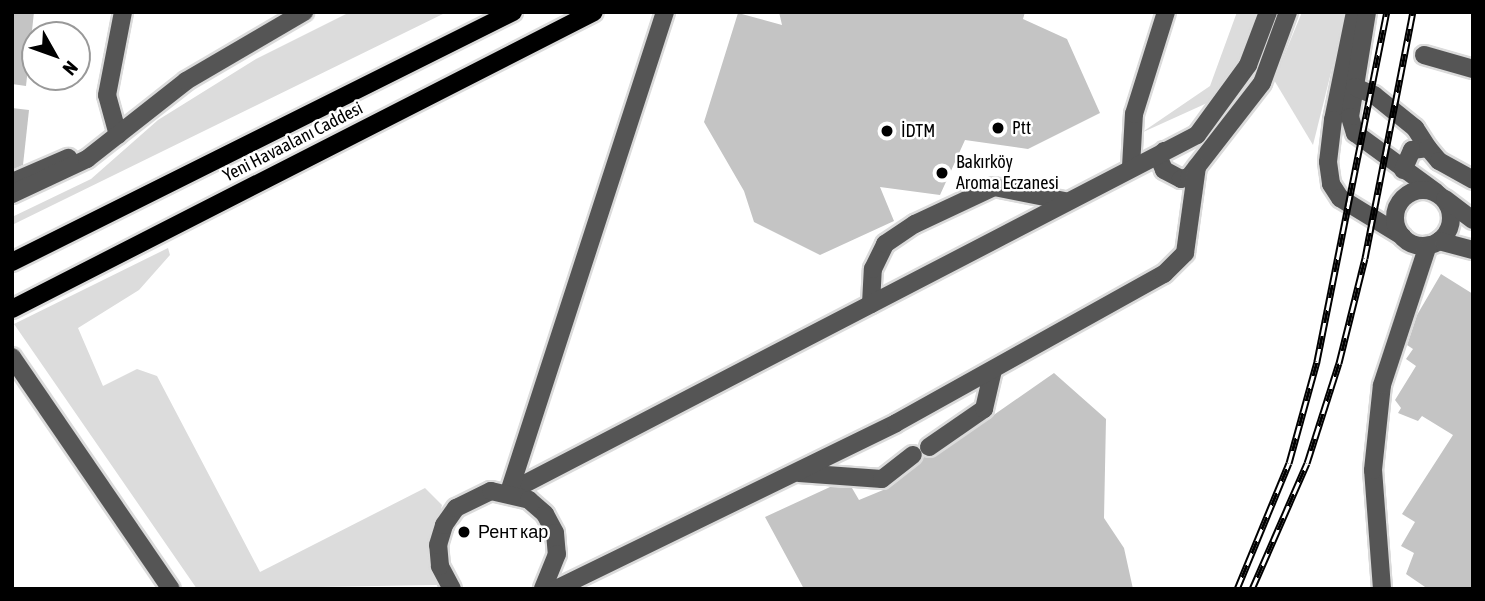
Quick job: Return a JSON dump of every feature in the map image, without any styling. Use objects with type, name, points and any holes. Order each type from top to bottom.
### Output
[{"type":"main road","name":"Yeni Havaalanı Caddesi","points":[[12,260],[38,250],[513,12]]},
{"type":"main road","name":"Yeni Havaalanı Caddesi","points":[[12,309],[594,12]]},
{"type":"street","points":[[118,135],[107,95],[123,12]]},
{"type":"street","points":[[12,194],[88,159],[186,81],[304,12]]},
{"type":"street","points":[[509,492],[665,12]]},
{"type":"street","points":[[1131,167],[1134,114],[1166,12]]},
{"type":"street","points":[[452,589],[440,566],[438,545],[444,524],[456,508],[474,496],[509,492],[1065,201],[1197,135],[1220,108],[1248,65],[1268,12]]},
{"type":"street","points":[[1168,149],[1159,164],[1171,176],[1189,177],[1262,83],[1288,12]]},
{"type":"street","points":[[1355,12],[1333,120],[1328,162],[1331,184],[1340,198],[1414,244],[1434,243],[1473,250]]},
{"type":"street","points":[[1367,12],[1350,117],[1355,133],[1473,220]]},
{"type":"street","points":[[1424,55],[1473,69]]},
{"type":"street","points":[[1354,87],[1374,95],[1415,128],[1439,161],[1473,180]]},
{"type":"street","points":[[1403,170],[1412,150],[1428,148]]},
{"type":"street","points":[[12,181],[79,154],[88,159]]},
{"type":"street","points":[[556,589],[796,473],[993,371],[1123,300],[1164,274],[1185,253],[1197,167]]},
{"type":"street","points":[[871,304],[873,269],[886,244],[915,223],[994,187],[1065,201]]},
{"type":"street","points":[[1402,236],[1395,218],[1401,200],[1417,190],[1439,195]]},
{"type":"street","points":[[1382,589],[1373,470],[1382,385],[1434,243],[1451,219],[1439,195]]},
{"type":"street","points":[[12,357],[171,589]]},
{"type":"street","points":[[796,473],[882,479],[984,409],[993,371]]},
{"type":"street","points":[[509,492],[537,507],[555,533],[557,554],[543,589]]},
{"type":"shaded area","points":[[350,12],[447,12],[12,225],[12,217],[91,179],[158,120],[256,59]]},
{"type":"shaded area","points":[[1237,12],[1262,12],[1243,64],[1216,99],[1141,133],[1210,86]]},
{"type":"shaded area","points":[[1302,12],[1346,12],[1313,145],[1274,80]]},
{"type":"shaded area","points":[[168,248],[170,255],[139,290],[78,328],[103,386],[137,369],[157,376],[260,572],[425,488],[442,505],[430,555],[437,585],[197,589],[14,324]]},
{"type":"building","points":[[12,12],[34,12],[33,21],[21,21],[21,85],[12,84]]},
{"type":"building","name":"İDTM","points":[[779,12],[1025,12],[1023,19],[1067,39],[1100,113],[1028,149],[965,140],[940,195],[880,187],[894,221],[820,255],[754,222],[744,191],[704,122],[738,13],[782,25]]},
{"type":"building","points":[[12,108],[29,110],[23,165],[12,170]]},
{"type":"building","points":[[1441,274],[1473,294],[1473,589],[1428,589],[1406,574],[1414,553],[1401,546],[1415,522],[1402,514],[1453,435],[1422,416],[1418,421],[1398,413],[1401,408],[1395,400],[1416,366],[1406,359],[1413,349],[1407,345],[1417,315]]},
{"type":"building","points":[[1054,373],[1106,419],[1104,518],[1124,548],[1133,589],[804,589],[765,517],[830,487],[852,488],[859,500],[888,488],[924,457],[935,456]]},
{"type":"railway","points":[[1237,589],[1289,463],[1317,361],[1387,12]]},
{"type":"railway","points":[[1252,589],[1307,463],[1339,363],[1365,258],[1413,12]]},
{"type":"place","name":"Ptt","points":[[998,128]]},
{"type":"place","name":"İDTM","points":[[887,131]]},
{"type":"place","name":"Bakırköy Aroma Eczanesi","points":[[942,173]]},
{"type":"place","name":"Рент кар","points":[[464,532]]}]
